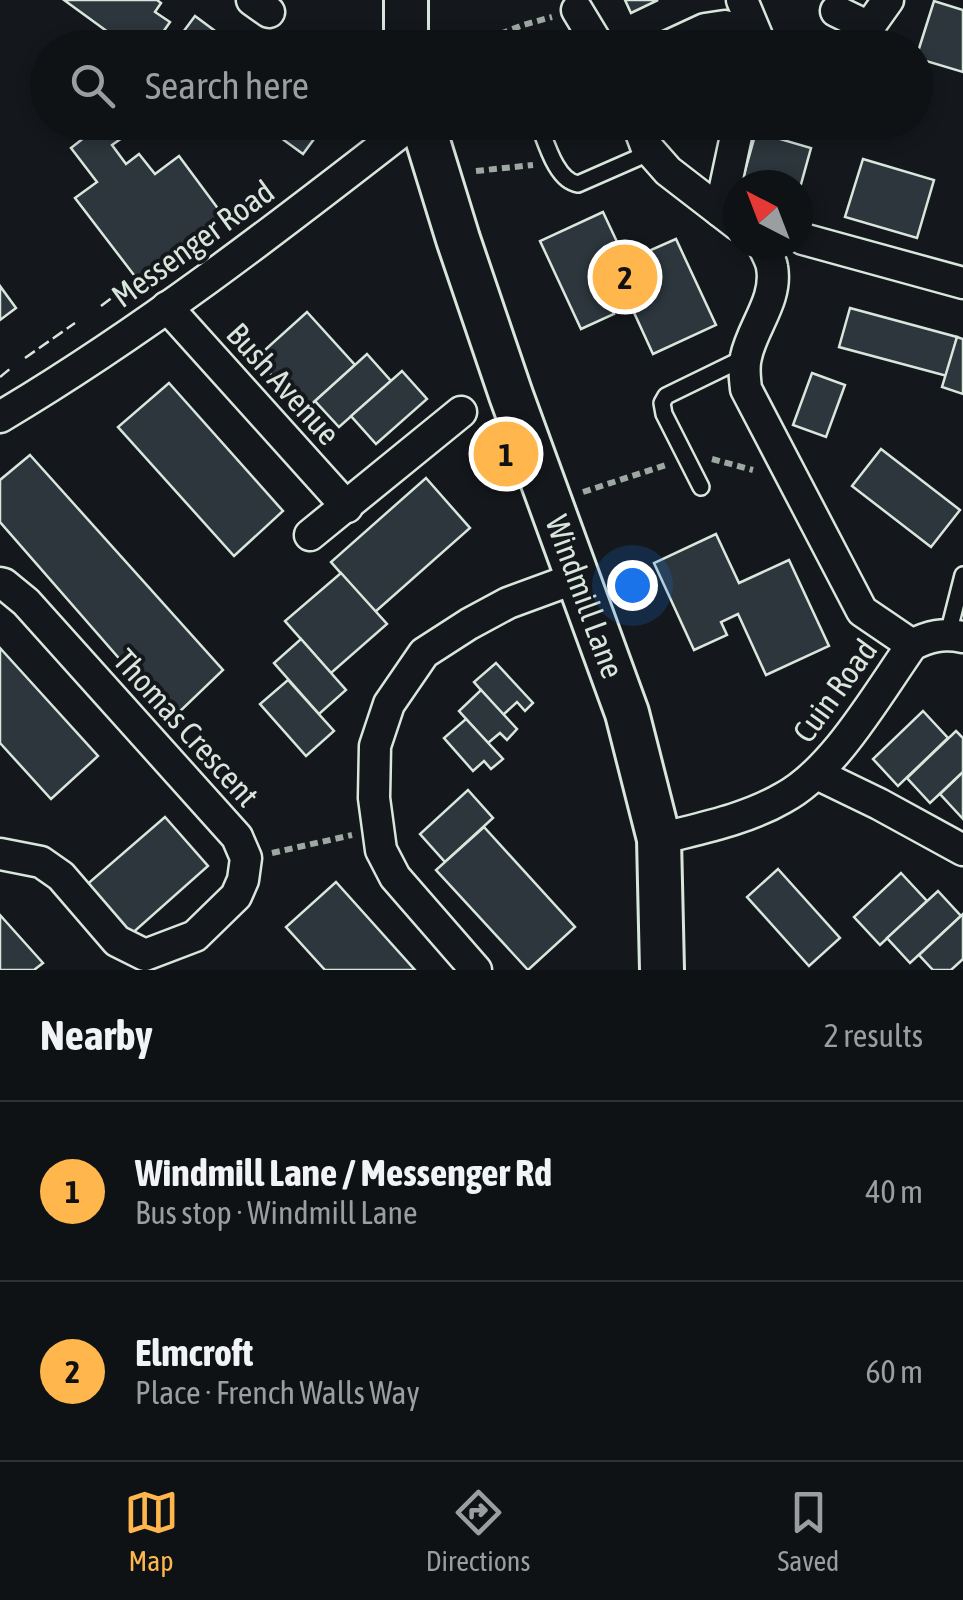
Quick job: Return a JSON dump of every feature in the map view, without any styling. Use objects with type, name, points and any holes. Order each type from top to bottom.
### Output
[{"type":"main road","name":"Windmill Lane","points":[[427,140],[576,578],[627,713],[658,840],[662,970]]},
{"type":"street","points":[[742,0],[752,30]]},
{"type":"street","points":[[867,30],[888,0]]},
{"type":"street","points":[[577,10],[589,30]]},
{"type":"street","points":[[836,11],[855,30]]},
{"type":"street","points":[[703,30],[725,26],[733,30]]},
{"type":"street","name":"Messenger Road","points":[[0,417],[73,374],[390,140]]},
{"type":"street","points":[[644,140],[668,171],[723,213]]},
{"type":"street","points":[[734,170],[737,140]]},
{"type":"street","points":[[813,242],[963,283]]},
{"type":"street","points":[[769,260],[773,283],[746,357],[746,389],[862,611],[912,646]]},
{"type":"street","name":"Bush Avenue","points":[[167,307],[347,507]]},
{"type":"street","points":[[310,535],[461,412]]},
{"type":"street","points":[[476,970],[395,877],[381,850],[374,798],[376,746],[389,704],[424,653],[508,603],[576,578]]},
{"type":"street","name":"Thomas Crescent","points":[[0,583],[26,602],[224,822],[237,837],[246,858],[236,896],[195,936],[145,955],[117,941],[61,876],[41,862],[0,854]]},
{"type":"street","name":"Cuin Road","points":[[658,840],[737,819],[784,798],[817,774],[912,646],[927,637],[955,635]]},
{"type":"street","points":[[817,774],[963,850]]},
{"type":"lane","points":[[546,140],[564,179],[571,184],[651,152]]},
{"type":"lane","points":[[701,487],[662,403],[666,396],[746,357]]},
{"type":"lane","points":[[955,635],[963,575]]},
{"type":"path","points":[[511,30],[577,10]]},
{"type":"path","points":[[246,858],[378,829]]},
{"type":"building","points":[[64,0],[157,0],[161,3],[155,12],[170,22],[164,30],[105,30]]},
{"type":"building","points":[[625,0],[658,0],[631,13]]},
{"type":"building","points":[[934,1],[963,10],[963,72],[933,63],[933,30],[925,30]]},
{"type":"building","points":[[195,16],[214,30],[184,30]]},
{"type":"building","points":[[81,140],[119,140],[112,145],[126,164],[139,154],[155,174],[179,156],[222,214],[137,279],[75,198],[97,182],[71,148]]},
{"type":"building","points":[[284,140],[313,140],[303,154]]},
{"type":"building","points":[[754,140],[784,140],[811,148],[805,170],[745,170]]},
{"type":"building","points":[[863,159],[934,180],[917,238],[845,217]]},
{"type":"building","points":[[603,212],[626,261],[676,239],[716,325],[653,354],[625,293],[608,301],[614,314],[581,329],[540,241]]},
{"type":"building","points":[[0,286],[16,308],[0,320]]},
{"type":"building","points":[[850,308],[957,337],[947,376],[839,347]]},
{"type":"building","points":[[307,312],[355,365],[304,411],[256,358]]},
{"type":"building","points":[[957,337],[963,339],[963,394],[942,387]]},
{"type":"building","points":[[367,354],[391,381],[339,427],[315,401]]},
{"type":"building","points":[[402,371],[427,399],[376,444],[351,416]]},
{"type":"building","points":[[812,373],[845,385],[826,437],[793,425]]},
{"type":"building","points":[[169,383],[283,511],[234,556],[118,427]]},
{"type":"building","points":[[881,449],[960,510],[931,547],[852,486]]},
{"type":"building","points":[[30,455],[223,670],[172,719],[0,522],[0,480]]},
{"type":"building","points":[[426,478],[470,528],[375,612],[331,562]]},
{"type":"building","points":[[716,534],[739,583],[789,560],[829,646],[766,675],[738,614],[721,622],[727,635],[694,650],[654,563]]},
{"type":"building","points":[[341,573],[387,624],[331,673],[285,621]]},
{"type":"building","points":[[301,639],[346,690],[319,714],[274,663]]},
{"type":"building","points":[[0,648],[98,756],[51,799],[0,743]]},
{"type":"building","points":[[496,663],[533,703],[525,711],[517,702],[503,715],[474,682]]},
{"type":"building","points":[[288,680],[334,731],[306,756],[260,704]]},
{"type":"building","points":[[481,690],[517,729],[507,740],[500,733],[488,743],[459,711]]},
{"type":"building","points":[[923,711],[948,738],[898,786],[873,759]]},
{"type":"building","points":[[466,719],[503,759],[491,769],[484,761],[473,771],[444,738]]},
{"type":"building","points":[[956,731],[963,738],[963,772],[930,803],[907,778]]},
{"type":"building","points":[[963,772],[963,819],[940,794]]},
{"type":"building","points":[[468,790],[493,818],[445,862],[420,834]]},
{"type":"building","points":[[165,817],[208,866],[128,937],[84,887]]},
{"type":"building","points":[[484,827],[575,927],[528,970],[436,870]]},
{"type":"building","points":[[778,869],[840,938],[809,966],[747,897]]},
{"type":"building","points":[[901,873],[927,901],[880,945],[854,917]]},
{"type":"building","points":[[336,882],[415,970],[325,970],[286,927]]},
{"type":"building","points":[[938,891],[961,916],[910,963],[887,938]]},
{"type":"building","points":[[963,914],[963,959],[951,970],[933,970],[919,955]]},
{"type":"building","points":[[0,915],[43,963],[34,970],[0,970]]},
{"type":"fence","points":[[101,306],[137,279]]},
{"type":"fence","points":[[25,358],[75,323]]},
{"type":"fence","points":[[0,377],[11,368]]},
{"type":"place","name":"Elmcroft","points":[[625,277]]},
{"type":"place","name":"Windmill Lane / Messenger Rd","points":[[506,454]]}]
